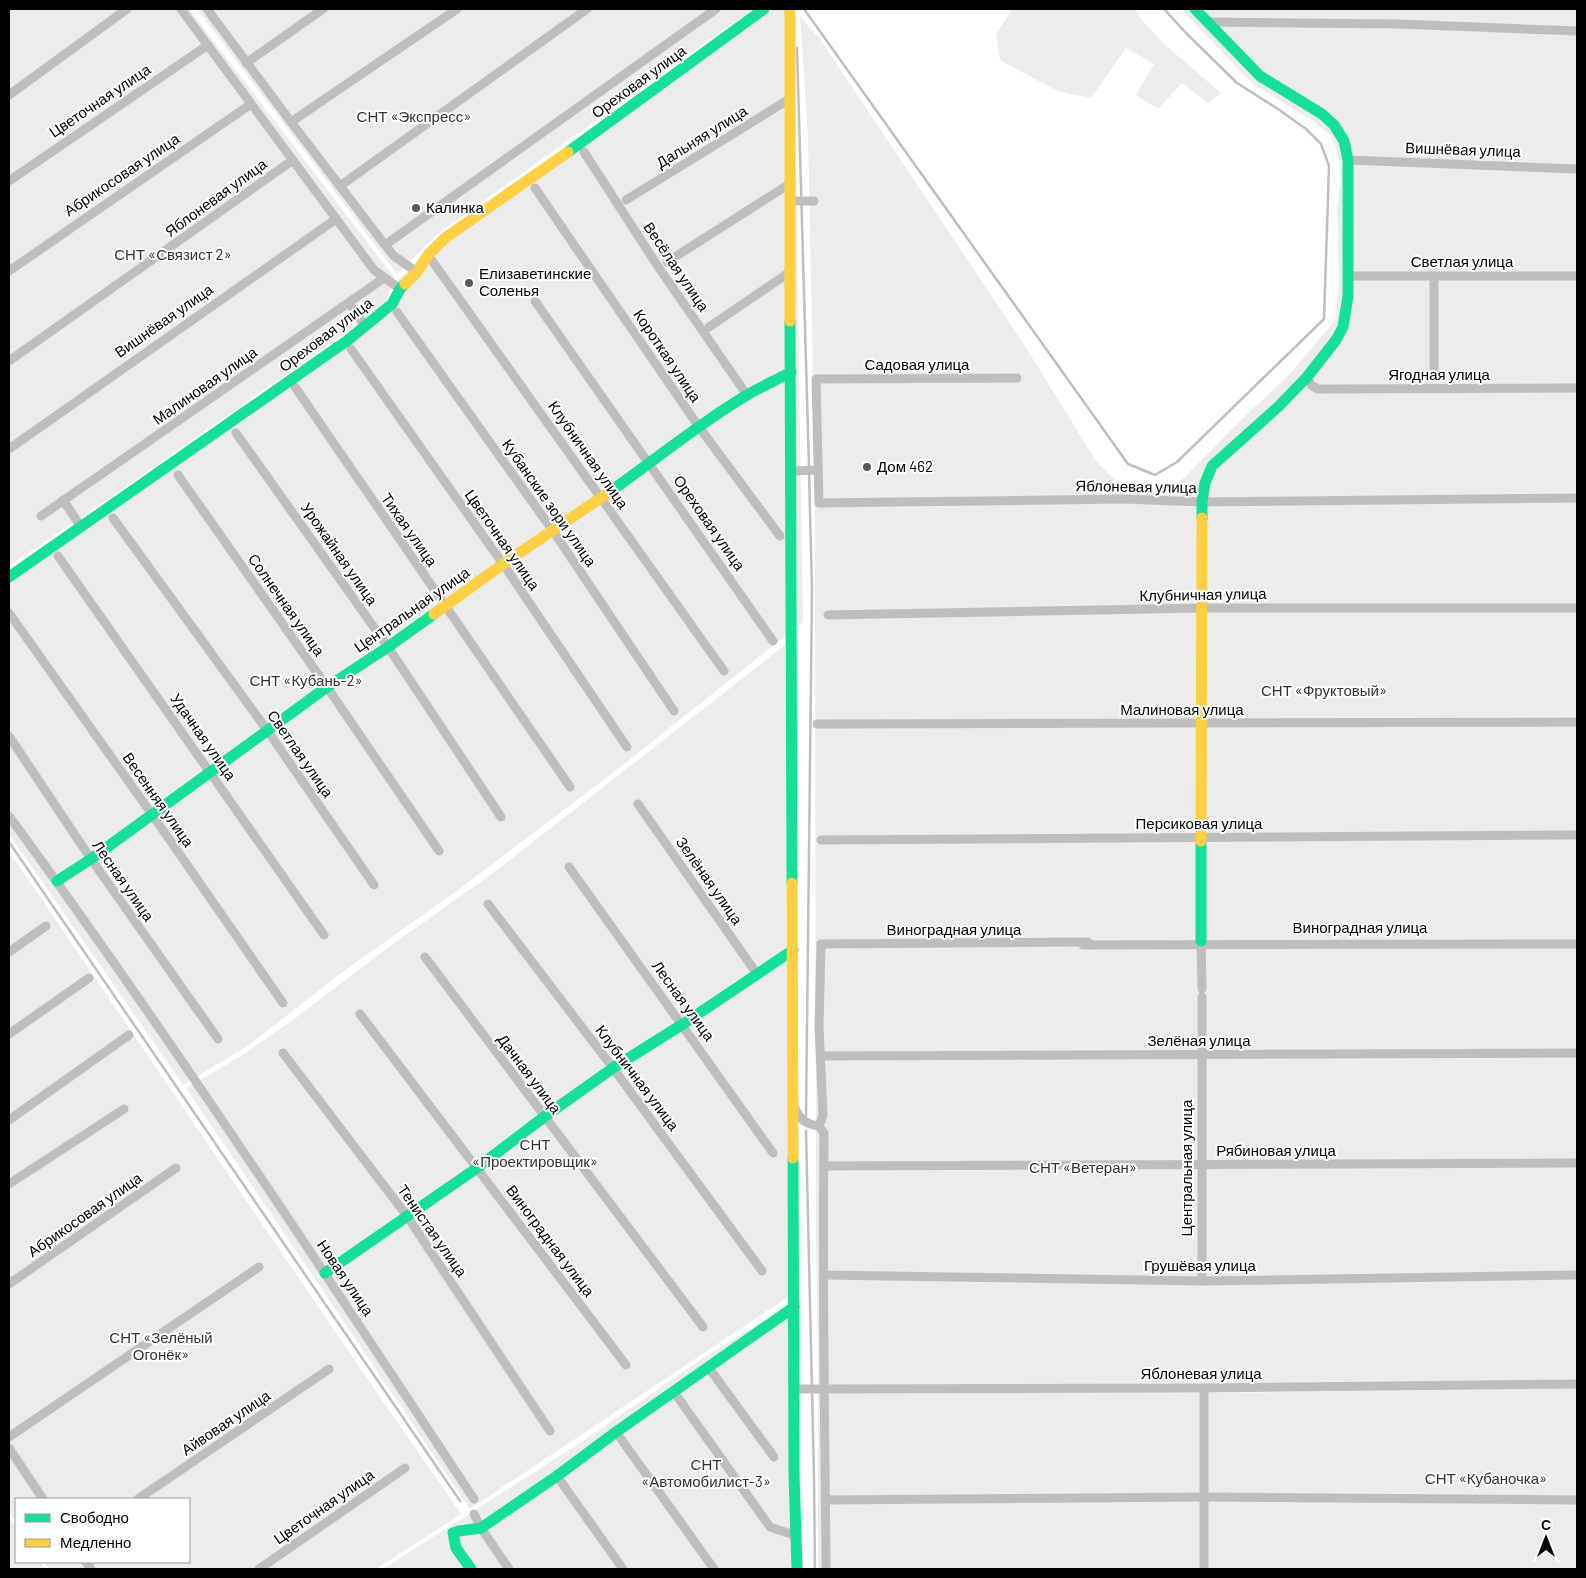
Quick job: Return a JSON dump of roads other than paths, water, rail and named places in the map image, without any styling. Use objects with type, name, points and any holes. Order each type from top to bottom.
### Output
[{"type":"street","points":[[9,95],[127,9]]},
{"type":"street","points":[[181,9],[374,270],[400,289]]},
{"type":"street","points":[[207,9],[385,245],[394,256],[417,272]]},
{"type":"street","points":[[246,63],[323,9]]},
{"type":"street","points":[[291,122],[457,9]]},
{"type":"street","points":[[340,186],[587,9]]},
{"type":"street","name":"Ореховая улица","points":[[385,245],[716,9]]},
{"type":"street","name":"Ореховая улица","points":[[9,577],[332,352],[392,304],[400,289],[445,238],[530,180],[764,9]]},
{"type":"street","points":[[790,9],[791,183],[802,201],[790,272],[794,1475],[797,1569]]},
{"type":"street","points":[[819,1126],[823,1115],[819,1027],[821,945],[1201,943],[1200,723],[1202,502],[1205,483],[1212,466],[1307,377],[1336,340],[1343,327],[1348,296],[1348,160],[1344,141],[1334,125],[1322,114],[1260,76],[1195,9]]},
{"type":"street","points":[[1207,22],[1400,24],[1577,31]]},
{"type":"street","name":"Цветочная улица","points":[[9,180],[208,45]]},
{"type":"street","name":"Дальняя улица","points":[[626,200],[791,98]]},
{"type":"street","name":"Абрикосовая улица","points":[[9,271],[251,104]]},
{"type":"street","name":"Весёлая улица","points":[[584,152],[659,268],[747,395]]},
{"type":"street","name":"Яблоневая улица","points":[[9,361],[293,160]]},
{"type":"street","name":"Вишнёвая улица","points":[[1348,160],[1577,169]]},
{"type":"street","points":[[668,262],[791,183]]},
{"type":"street","name":"Короткая улица","points":[[535,188],[699,427],[780,536]]},
{"type":"street","name":"Вишнёвая улица","points":[[9,449],[336,219]]},
{"type":"street","name":"Клубничная улица","points":[[428,255],[724,671]]},
{"type":"street","points":[[709,327],[790,272]]},
{"type":"street","name":"Светлая улица","points":[[1347,276],[1577,276]]},
{"type":"street","points":[[1434,276],[1434,373]]},
{"type":"street","name":"Малиновая улица","points":[[41,516],[384,278]]},
{"type":"street","name":"Ореховая улица","points":[[535,301],[773,640]]},
{"type":"street","points":[[349,303],[365,326]]},
{"type":"street","name":"Кубанские зори улица","points":[[397,312],[553,531],[674,711]]},
{"type":"street","name":"Цветочная улица","points":[[351,349],[502,564],[627,748]]},
{"type":"street","name":"Центральная улица","points":[[56,881],[90,859],[327,687],[446,607],[502,564],[650,464],[699,427],[747,395],[791,372]]},
{"type":"street","name":"Ягодная улица","points":[[1307,377],[1311,385],[1318,389],[1577,388]]},
{"type":"street","name":"Садовая улица","points":[[816,379],[1017,378]]},
{"type":"street","name":"Яблоневая улица","points":[[816,379],[812,470],[819,503],[1124,499],[1202,502],[1577,498]]},
{"type":"street","name":"Тихая улица","points":[[295,387],[570,787]]},
{"type":"street","name":"Урожайная улица","points":[[236,433],[388,647],[501,817]]},
{"type":"street","points":[[792,471],[812,470]]},
{"type":"street","name":"Солнечная улица","points":[[178,475],[327,687],[439,851]]},
{"type":"street","points":[[63,500],[81,527]]},
{"type":"street","name":"Светлая улица","points":[[113,518],[267,730],[374,885]]},
{"type":"street","name":"Удачная улица","points":[[58,556],[324,935]]},
{"type":"street","name":"Клубничная улица","points":[[828,615],[1202,608],[1577,608]]},
{"type":"street","name":"Весенняя улица","points":[[9,613],[283,1003]]},
{"type":"street","name":"Малиновая улица","points":[[817,724],[1577,722]]},
{"type":"street","name":"Лесная улица","points":[[9,736],[90,859],[218,1039]]},
{"type":"street","name":"Зелёная улица","points":[[638,804],[757,974]]},
{"type":"street","name":"Новая улица","points":[[9,816],[190,1074],[325,1273],[474,1499]]},
{"type":"street","name":"Персиковая улица","points":[[821,840],[1577,835]]},
{"type":"street","name":"Лесная улица","points":[[569,867],[683,1024],[773,1153]]},
{"type":"street","name":"Клубничная улица","points":[[488,904],[613,1068],[762,1271]]},
{"type":"street","points":[[9,952],[46,926]]},
{"type":"street","name":"Виноградная улица","points":[[821,945],[1088,942]]},
{"type":"street","name":"Виноградная улица","points":[[1142,942],[1577,943]]},
{"type":"street","name":"Центральная улица","points":[[1201,943],[1202,1281]]},
{"type":"street","points":[[325,1273],[477,1168],[613,1068],[683,1024],[793,950]]},
{"type":"street","name":"Дачная улица","points":[[425,956],[703,1327]]},
{"type":"street","points":[[9,1034],[89,978]]},
{"type":"street","name":"Виноградная улица","points":[[360,1014],[626,1365]]},
{"type":"street","points":[[9,1120],[128,1035]]},
{"type":"street","name":"Тенистая улица","points":[[283,1053],[407,1216],[550,1432]]},
{"type":"street","name":"Зелёная улица","points":[[821,1056],[1577,1053]]},
{"type":"street","points":[[794,1106],[798,1117],[807,1124],[819,1126],[824,1133],[823,1275],[826,1569]]},
{"type":"street","points":[[9,1184],[124,1109]]},
{"type":"street","name":"Рябиновая улица","points":[[824,1166],[1202,1166],[1577,1163]]},
{"type":"street","name":"Абрикосовая улица","points":[[9,1284],[176,1168]]},
{"type":"street","points":[[9,1436],[259,1267]]},
{"type":"street","name":"Грушёвая улица","points":[[823,1275],[1202,1281],[1577,1274]]},
{"type":"street","points":[[471,1569],[456,1552],[452,1541],[452,1533],[457,1530],[472,1531],[481,1528],[794,1307]]},
{"type":"street","points":[[708,1368],[774,1456]]},
{"type":"street","name":"Айвовая улица","points":[[139,1498],[329,1369]]},
{"type":"street","name":"Яблоневая улица","points":[[794,1389],[1204,1388],[1577,1384]]},
{"type":"street","points":[[1204,1388],[1204,1569]]},
{"type":"street","points":[[674,1392],[770,1527],[797,1536]]},
{"type":"street","points":[[616,1432],[714,1569]]},
{"type":"street","points":[[9,1448],[43,1498]]},
{"type":"street","name":"Цветочная улица","points":[[259,1569],[405,1468]]},
{"type":"street","points":[[557,1476],[623,1569]]},
{"type":"street","points":[[825,1500],[1204,1497],[1577,1500]]},
{"type":"street","points":[[474,1514],[481,1528],[509,1569]]},
{"type":"waterway","points":[[804,9],[1128,464],[1155,475],[1177,462],[1324,319],[1329,166],[1321,144],[1306,129],[1237,83],[1164,9]]},
{"type":"waterway","points":[[797,48],[809,467]]},
{"type":"waterway","points":[[806,1116],[812,588],[809,473]]},
{"type":"waterway","points":[[9,842],[460,1501]]},
{"type":"waterway","points":[[806,1131],[815,1569]]},
{"type":"place","name":"Калинка","points":[[416,208]]},
{"type":"place","name":"Елизаветинские Соленья","points":[[469,283]]},
{"type":"place","name":"Дом 462","points":[[867,467]]},
{"type":"park label","name":"СНТ «Экспресс»","points":[[414,117]]},
{"type":"park label","name":"СНТ «Связист 2»","points":[[173,255]]},
{"type":"park label","name":"СНТ «Кубань-2»","points":[[306,681]]},
{"type":"park label","name":"СНТ «Фруктовый»","points":[[1324,691]]},
{"type":"park label","name":"СНТ «Проектировщик»","points":[[535,1154]]},
{"type":"park label","name":"СНТ «Ветеран»","points":[[1083,1168]]},
{"type":"park label","name":"СНТ «Зелёный Огонёк»","points":[[161,1346]]},
{"type":"park label","name":"СНТ «Автомобилист-3»","points":[[706,1474]]},
{"type":"park label","name":"СНТ «Кубаночка»","points":[[1486,1479]]}]
